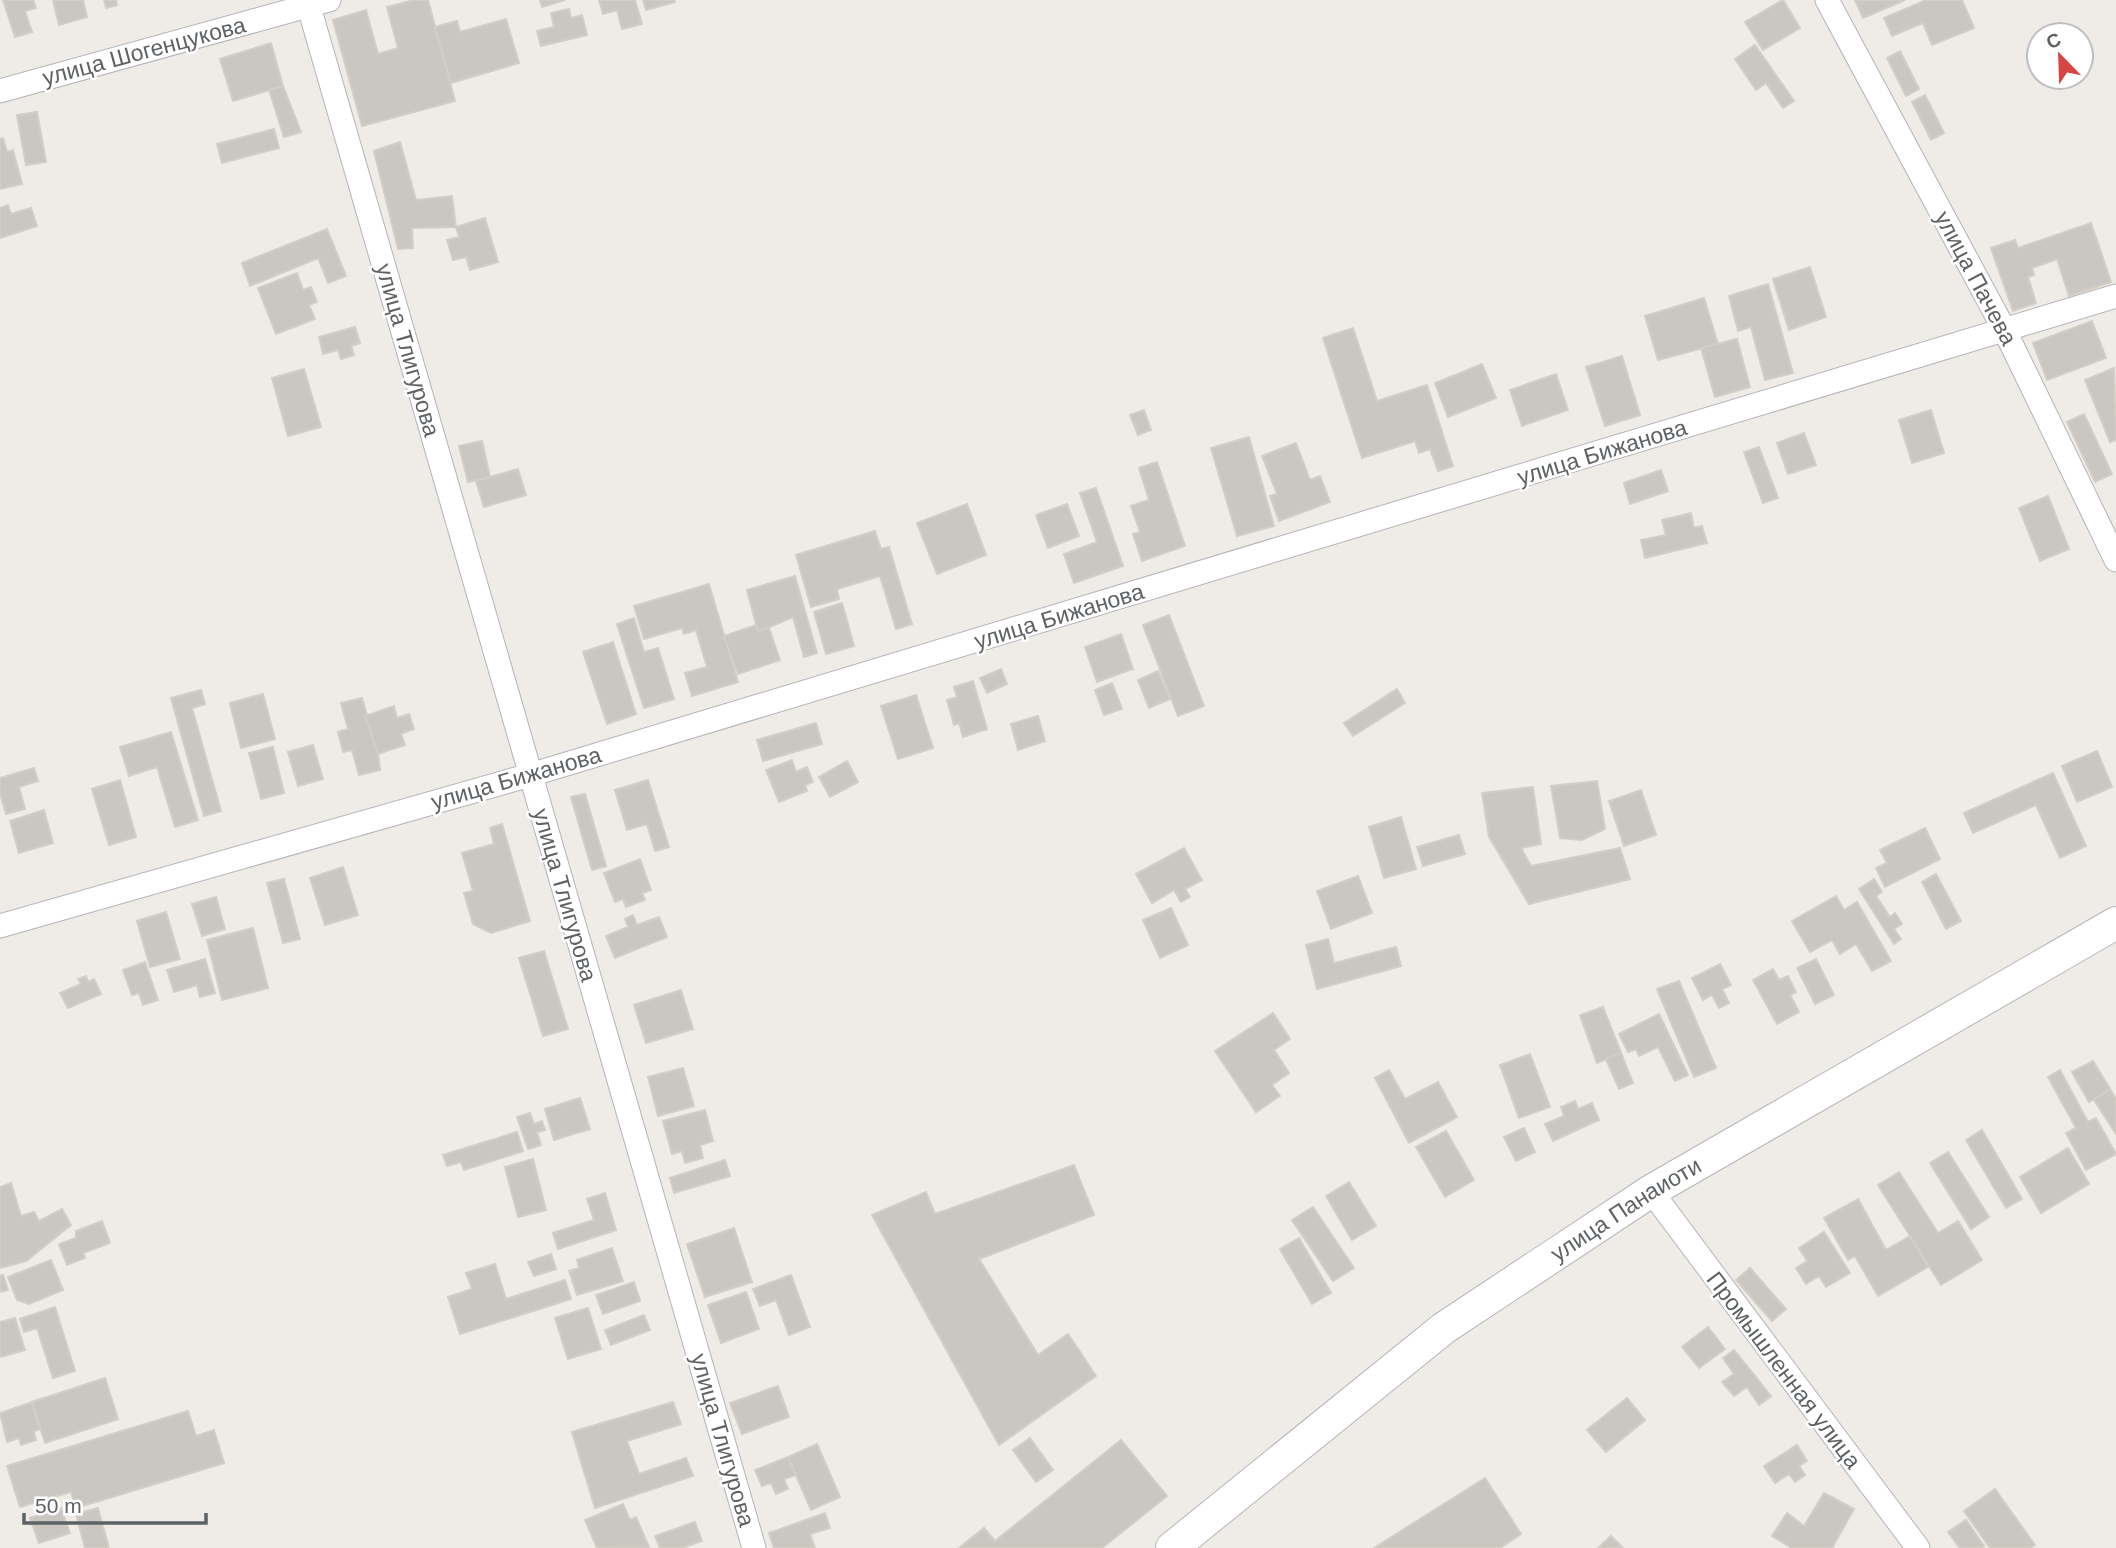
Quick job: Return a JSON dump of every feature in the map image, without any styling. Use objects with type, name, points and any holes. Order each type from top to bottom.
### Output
[{"type":"street","name":"улица Пачева","points":[[1828,0],[2005,331],[2116,560]]},
{"type":"street","name":"улица Шогенцукова","points":[[0,90],[315,2]]},
{"type":"street","name":"улица Тлигурова","points":[[315,2],[530,775],[754,1548]]},
{"type":"street","name":"улица Бижанова","points":[[0,926],[530,775],[2116,296]]},
{"type":"street","name":"улица Панаиоти","points":[[1172,1548],[1444,1328],[1651,1191],[2116,923]]},
{"type":"street","name":"Промышленная улица","points":[[1651,1191],[1918,1548]]},
{"type":"building","points":[[3,0],[33,0],[36,8],[25,11],[32,32],[15,37]]},
{"type":"building","points":[[53,0],[83,0],[87,17],[59,25]]},
{"type":"building","points":[[104,0],[116,0],[117,5],[106,8]]},
{"type":"building","points":[[414,0],[428,0],[455,101],[362,126],[333,20],[366,10],[378,54],[398,48],[387,7]]},
{"type":"building","points":[[540,0],[565,0],[542,7]]},
{"type":"building","points":[[599,0],[635,0],[642,24],[622,29],[617,10],[603,14]]},
{"type":"building","points":[[643,0],[674,0],[675,2],[646,10]]},
{"type":"building","points":[[1783,0],[1800,28],[1763,50],[1745,22]]},
{"type":"building","points":[[1855,0],[1905,0],[1863,18]]},
{"type":"building","points":[[1926,0],[1962,0],[1974,28],[1932,45],[1923,23],[1892,36],[1884,18]]},
{"type":"building","points":[[569,9],[571,18],[582,15],[587,35],[541,46],[537,31],[554,27],[551,13]]},
{"type":"building","points":[[506,19],[519,63],[451,83],[435,27],[457,21],[460,32]]},
{"type":"building","points":[[271,43],[283,86],[233,101],[220,59]]},
{"type":"building","points":[[1755,45],[1794,101],[1783,108],[1766,83],[1756,90],[1735,59]]},
{"type":"building","points":[[1900,51],[1919,89],[1906,96],[1887,58]]},
{"type":"building","points":[[283,86],[301,132],[284,137],[269,90]]},
{"type":"building","points":[[1925,95],[1944,133],[1931,140],[1912,102]]},
{"type":"building","points":[[37,112],[46,162],[26,165],[17,115]]},
{"type":"building","points":[[274,129],[279,148],[222,163],[217,144]]},
{"type":"building","points":[[3,138],[7,152],[13,150],[22,184],[0,189],[0,139]]},
{"type":"building","points":[[400,142],[416,200],[452,196],[456,227],[412,228],[413,248],[398,249],[374,151]]},
{"type":"building","points":[[8,205],[11,214],[31,208],[37,226],[0,238],[0,208]]},
{"type":"building","points":[[485,218],[498,262],[470,270],[466,257],[453,260],[447,240],[459,237],[456,227]]},
{"type":"building","points":[[2091,223],[2111,282],[2069,296],[2057,259],[2032,268],[2034,275],[2028,277],[2036,303],[2013,311],[1991,248],[2015,240],[2018,248]]},
{"type":"building","points":[[327,229],[346,276],[328,283],[318,258],[250,286],[242,263]]},
{"type":"building","points":[[1810,267],[1826,317],[1789,330],[1773,279]]},
{"type":"building","points":[[297,273],[303,290],[311,287],[317,302],[309,305],[315,319],[276,334],[258,288]]},
{"type":"building","points":[[1768,284],[1793,373],[1765,380],[1751,327],[1738,331],[1729,296]]},
{"type":"building","points":[[1704,298],[1718,344],[1658,360],[1645,316]]},
{"type":"building","points":[[2092,321],[2106,358],[2047,380],[2033,343]]},
{"type":"building","points":[[355,327],[360,343],[351,346],[354,355],[341,359],[338,350],[323,354],[319,337]]},
{"type":"building","points":[[1353,328],[1377,401],[1427,385],[1453,466],[1438,471],[1430,449],[1419,453],[1415,441],[1362,458],[1323,338]]},
{"type":"building","points":[[1737,339],[1750,387],[1715,397],[1701,348]]},
{"type":"building","points":[[1622,356],[1640,415],[1605,426],[1586,367]]},
{"type":"building","points":[[1482,364],[1496,398],[1448,417],[1435,383]]},
{"type":"building","points":[[2114,368],[2116,440],[2110,442],[2085,380]]},
{"type":"building","points":[[304,369],[321,427],[288,436],[272,378]]},
{"type":"building","points":[[1556,374],[1568,410],[1522,426],[1510,390]]},
{"type":"building","points":[[1144,410],[1151,430],[1138,435],[1130,415]]},
{"type":"building","points":[[1931,410],[1944,453],[1912,463],[1899,420]]},
{"type":"building","points":[[2084,414],[2112,474],[2095,482],[2067,422]]},
{"type":"building","points":[[1804,433],[1816,465],[1788,474],[1777,443]]},
{"type":"building","points":[[1249,437],[1274,526],[1237,536],[1211,448]]},
{"type":"building","points":[[482,441],[490,477],[468,482],[459,446]]},
{"type":"building","points":[[1296,443],[1310,480],[1320,476],[1330,502],[1279,521],[1270,496],[1277,494],[1262,456]]},
{"type":"building","points":[[1759,447],[1778,498],[1763,503],[1744,452]]},
{"type":"building","points":[[1157,462],[1185,546],[1142,561],[1133,534],[1140,532],[1131,506],[1149,500],[1139,468]]},
{"type":"building","points":[[518,469],[526,495],[484,507],[476,481]]},
{"type":"building","points":[[1661,470],[1668,491],[1630,504],[1624,483]]},
{"type":"building","points":[[1096,488],[1123,566],[1074,583],[1064,554],[1097,542],[1080,493]]},
{"type":"building","points":[[2048,496],[2069,549],[2040,561],[2019,508]]},
{"type":"building","points":[[967,504],[986,555],[937,574],[917,523]]},
{"type":"building","points":[[1067,504],[1079,536],[1048,548],[1036,515]]},
{"type":"building","points":[[1691,513],[1694,528],[1702,526],[1707,543],[1645,558],[1641,540],[1666,535],[1662,520]]},
{"type":"building","points":[[875,531],[881,549],[889,547],[912,624],[896,629],[880,576],[837,589],[839,599],[811,607],[796,555]]},
{"type":"building","points":[[795,576],[817,653],[804,657],[793,617],[758,632],[747,590]]},
{"type":"building","points":[[709,584],[738,682],[692,696],[685,673],[707,667],[696,630],[684,634],[682,628],[644,639],[634,606]]},
{"type":"building","points":[[842,603],[854,646],[826,654],[814,612]]},
{"type":"building","points":[[1169,615],[1204,706],[1178,716],[1143,625]]},
{"type":"building","points":[[634,618],[644,652],[658,648],[674,699],[644,708],[617,624]]},
{"type":"building","points":[[756,625],[758,632],[769,628],[780,660],[738,674],[724,636]]},
{"type":"building","points":[[1121,634],[1133,669],[1097,682],[1085,647]]},
{"type":"building","points":[[613,642],[636,714],[607,724],[583,652]]},
{"type":"building","points":[[1001,669],[1007,684],[987,693],[980,678]]},
{"type":"building","points":[[1158,671],[1170,699],[1149,708],[1138,680]]},
{"type":"building","points":[[973,681],[987,729],[963,737],[959,723],[954,725],[947,700],[957,697],[954,687]]},
{"type":"building","points":[[1112,683],[1122,709],[1104,715],[1095,690]]},
{"type":"building","points":[[1397,689],[1405,703],[1353,736],[1344,723]]},
{"type":"building","points":[[201,690],[205,704],[192,708],[221,811],[204,816],[171,698]]},
{"type":"building","points":[[263,694],[275,739],[241,748],[230,703]]},
{"type":"building","points":[[916,695],[933,748],[898,759],[881,706]]},
{"type":"building","points":[[362,698],[380,770],[359,775],[352,750],[343,752],[338,732],[348,729],[341,703]]},
{"type":"building","points":[[394,706],[397,718],[409,714],[414,729],[401,734],[405,745],[378,754],[365,716]]},
{"type":"building","points":[[1038,716],[1045,741],[1018,750],[1011,724]]},
{"type":"building","points":[[816,723],[822,744],[763,761],[757,740]]},
{"type":"building","points":[[171,732],[198,820],[175,827],[157,767],[129,776],[120,747]]},
{"type":"building","points":[[313,745],[323,779],[298,786],[288,752]]},
{"type":"building","points":[[273,747],[284,793],[261,799],[249,753]]},
{"type":"building","points":[[2097,751],[2112,787],[2077,802],[2062,766]]},
{"type":"building","points":[[792,760],[796,772],[807,767],[813,782],[805,785],[807,791],[779,802],[766,770]]},
{"type":"building","points":[[847,761],[858,782],[830,797],[819,777]]},
{"type":"building","points":[[34,768],[38,781],[19,787],[25,809],[6,814],[0,793],[0,778]]},
{"type":"building","points":[[2053,773],[2086,846],[2060,858],[2036,805],[1973,833],[1964,813]]},
{"type":"building","points":[[120,780],[136,837],[109,845],[92,789]]},
{"type":"building","points":[[648,780],[669,847],[655,851],[647,824],[627,830],[615,790]]},
{"type":"building","points":[[1597,781],[1605,829],[1582,840],[1560,838],[1551,786]]},
{"type":"building","points":[[1533,787],[1541,844],[1521,848],[1531,866],[1620,848],[1630,879],[1529,904],[1489,837],[1482,793]]},
{"type":"building","points":[[1641,790],[1656,835],[1624,846],[1609,801]]},
{"type":"building","points":[[585,794],[606,866],[592,870],[571,797]]},
{"type":"building","points":[[44,810],[53,843],[19,853],[10,821]]},
{"type":"building","points":[[1401,817],[1416,869],[1384,878],[1369,827]]},
{"type":"building","points":[[502,824],[530,921],[491,933],[473,924],[464,893],[473,891],[462,853],[494,844],[490,828]]},
{"type":"building","points":[[1925,828],[1940,859],[1885,887],[1876,868],[1887,863],[1880,850]]},
{"type":"building","points":[[1459,835],[1465,854],[1423,866],[1417,847]]},
{"type":"building","points":[[1184,848],[1202,880],[1185,889],[1190,897],[1181,902],[1174,890],[1152,903],[1136,874]]},
{"type":"building","points":[[640,859],[651,890],[642,893],[645,900],[626,907],[623,899],[615,902],[604,873]]},
{"type":"building","points":[[343,867],[358,915],[325,925],[310,878]]},
{"type":"building","points":[[1936,874],[1961,921],[1946,929],[1922,882]]},
{"type":"building","points":[[1358,876],[1372,913],[1331,929],[1317,891]]},
{"type":"building","points":[[284,879],[300,939],[283,943],[267,883]]},
{"type":"building","points":[[1874,879],[1882,892],[1876,896],[1890,917],[1895,913],[1902,924],[1894,929],[1901,939],[1894,944],[1859,889]]},
{"type":"building","points":[[1836,896],[1844,910],[1857,902],[1891,961],[1872,971],[1856,944],[1840,954],[1832,940],[1810,952],[1792,921]]},
{"type":"building","points":[[216,897],[225,929],[202,936],[192,904]]},
{"type":"building","points":[[1171,908],[1188,945],[1160,958],[1143,920]]},
{"type":"building","points":[[166,912],[180,959],[150,967],[137,921]]},
{"type":"building","points":[[633,915],[637,925],[659,917],[667,937],[615,958],[606,936],[628,927],[625,919]]},
{"type":"building","points":[[253,928],[268,988],[222,1000],[207,940]]},
{"type":"building","points":[[1328,939],[1334,963],[1396,947],[1401,966],[1317,989],[1306,945]]},
{"type":"building","points":[[544,951],[568,1029],[543,1036],[519,958]]},
{"type":"building","points":[[205,959],[215,993],[200,997],[197,985],[174,992],[167,970]]},
{"type":"building","points":[[1816,959],[1834,995],[1815,1004],[1797,968]]},
{"type":"building","points":[[145,962],[158,1000],[143,1005],[139,993],[132,995],[123,970]]},
{"type":"building","points":[[1720,964],[1731,985],[1722,989],[1729,1003],[1719,1008],[1712,995],[1703,1000],[1692,978]]},
{"type":"building","points":[[1773,969],[1779,980],[1788,976],[1796,992],[1790,995],[1799,1012],[1777,1024],[1753,980]]},
{"type":"building","points":[[86,976],[88,982],[94,979],[101,994],[68,1008],[60,993],[81,984],[78,979]]},
{"type":"building","points":[[1679,981],[1716,1068],[1694,1077],[1657,989]]},
{"type":"building","points":[[681,990],[693,1029],[646,1043],[634,1005]]},
{"type":"building","points":[[1603,1007],[1621,1053],[1597,1063],[1580,1015]]},
{"type":"building","points":[[1273,1013],[1290,1039],[1274,1050],[1289,1073],[1272,1085],[1280,1096],[1256,1112],[1215,1051]]},
{"type":"building","points":[[1659,1014],[1688,1075],[1675,1081],[1658,1047],[1639,1056],[1636,1049],[1628,1052],[1619,1034]]},
{"type":"building","points":[[1621,1053],[1633,1083],[1619,1089],[1606,1059]]},
{"type":"building","points":[[1530,1054],[1550,1107],[1519,1118],[1500,1065]]},
{"type":"building","points":[[2093,1061],[2110,1089],[2089,1102],[2072,1072]]},
{"type":"building","points":[[683,1068],[694,1106],[658,1116],[648,1077]]},
{"type":"building","points":[[1389,1070],[1405,1099],[1438,1082],[1457,1117],[1409,1143],[1375,1078]]},
{"type":"building","points":[[2060,1070],[2088,1122],[2096,1118],[2116,1154],[2086,1170],[2066,1133],[2076,1128],[2048,1077]]},
{"type":"building","points":[[2110,1089],[2116,1099],[2116,1134],[2094,1100]]},
{"type":"building","points":[[580,1098],[590,1129],[554,1140],[545,1109]]},
{"type":"building","points":[[1575,1101],[1578,1109],[1592,1103],[1599,1120],[1553,1141],[1545,1124],[1564,1116],[1561,1107]]},
{"type":"building","points":[[705,1110],[713,1141],[700,1145],[703,1158],[685,1163],[682,1151],[672,1154],[663,1121]]},
{"type":"building","points":[[530,1113],[534,1124],[542,1121],[545,1130],[537,1132],[541,1145],[528,1149],[517,1117]]},
{"type":"building","points":[[1524,1128],[1535,1152],[1516,1161],[1504,1137]]},
{"type":"building","points":[[1982,1130],[2022,1199],[2006,1208],[1966,1140]]},
{"type":"building","points":[[1446,1131],[1474,1180],[1445,1197],[1416,1147]]},
{"type":"building","points":[[517,1132],[523,1151],[464,1170],[461,1162],[447,1166],[443,1155]]},
{"type":"building","points":[[2068,1148],[2089,1184],[2041,1213],[2020,1177]]},
{"type":"building","points":[[1948,1152],[1989,1217],[1971,1229],[1930,1163]]},
{"type":"building","points":[[533,1159],[546,1210],[518,1217],[505,1167]]},
{"type":"building","points":[[725,1160],[730,1176],[674,1193],[670,1178]]},
{"type":"building","points":[[1074,1165],[1094,1215],[979,1259],[1038,1355],[1068,1334],[1096,1376],[999,1445],[872,1215],[926,1192],[935,1214]]},
{"type":"building","points":[[1899,1172],[1938,1233],[1958,1221],[1982,1260],[1941,1285],[1878,1185]]},
{"type":"building","points":[[1349,1182],[1376,1226],[1352,1240],[1326,1196]]},
{"type":"building","points":[[11,1183],[21,1216],[34,1212],[39,1221],[62,1209],[71,1225],[26,1261],[0,1268],[0,1187]]},
{"type":"building","points":[[605,1193],[616,1230],[558,1249],[553,1233],[594,1220],[587,1199]]},
{"type":"building","points":[[1858,1199],[1886,1250],[1910,1236],[1928,1267],[1878,1296],[1855,1256],[1848,1260],[1824,1218]]},
{"type":"building","points":[[1313,1207],[1354,1268],[1333,1281],[1292,1220]]},
{"type":"building","points":[[102,1221],[110,1243],[83,1253],[85,1258],[67,1265],[59,1244],[76,1238],[76,1231]]},
{"type":"building","points":[[734,1228],[752,1282],[705,1297],[687,1244]]},
{"type":"building","points":[[1824,1232],[1850,1273],[1826,1287],[1819,1276],[1806,1284],[1796,1268],[1807,1261],[1799,1248]]},
{"type":"building","points":[[1299,1238],[1331,1293],[1312,1304],[1280,1249]]},
{"type":"building","points":[[612,1248],[623,1281],[577,1295],[569,1271],[579,1268],[577,1260]]},
{"type":"building","points":[[551,1254],[556,1269],[534,1276],[528,1262]]},
{"type":"building","points":[[51,1260],[63,1290],[29,1304],[17,1300],[8,1277]]},
{"type":"building","points":[[495,1264],[506,1299],[565,1280],[571,1299],[460,1334],[448,1297],[472,1289],[466,1273]]},
{"type":"building","points":[[1750,1268],[1786,1309],[1772,1321],[1736,1280]]},
{"type":"building","points":[[3,1275],[8,1290],[0,1292],[0,1276]]},
{"type":"building","points":[[791,1275],[810,1327],[789,1335],[776,1300],[760,1306],[753,1289]]},
{"type":"building","points":[[634,1282],[640,1301],[603,1314],[596,1295]]},
{"type":"building","points":[[746,1292],[759,1329],[721,1343],[708,1305]]},
{"type":"building","points":[[55,1307],[75,1371],[53,1378],[37,1328],[24,1332],[20,1319]]},
{"type":"building","points":[[588,1308],[601,1349],[568,1359],[555,1318]]},
{"type":"building","points":[[644,1315],[650,1330],[611,1345],[605,1330]]},
{"type":"building","points":[[15,1318],[25,1350],[0,1357],[0,1322]]},
{"type":"building","points":[[1708,1327],[1725,1349],[1699,1368],[1682,1347]]},
{"type":"building","points":[[1734,1350],[1771,1396],[1759,1405],[1747,1387],[1734,1396],[1722,1382],[1734,1374],[1723,1358]]},
{"type":"building","points":[[105,1378],[118,1419],[45,1443],[32,1402]]},
{"type":"building","points":[[778,1386],[789,1417],[742,1434],[730,1403]]},
{"type":"building","points":[[1627,1398],[1645,1420],[1606,1452],[1587,1430]]},
{"type":"building","points":[[32,1402],[40,1429],[34,1431],[36,1440],[21,1445],[19,1438],[7,1442],[0,1413]]},
{"type":"building","points":[[673,1402],[681,1424],[627,1441],[639,1474],[686,1458],[693,1476],[595,1508],[572,1432]]},
{"type":"building","points":[[188,1411],[196,1436],[214,1430],[224,1463],[76,1508],[71,1492],[20,1507],[7,1466]]},
{"type":"building","points":[[1030,1438],[1053,1470],[1036,1482],[1013,1450]]},
{"type":"building","points":[[1121,1440],[1167,1496],[1102,1548],[959,1548],[984,1528],[995,1541]]},
{"type":"building","points":[[817,1444],[840,1497],[811,1510],[788,1457]]},
{"type":"building","points":[[1797,1445],[1807,1461],[1799,1466],[1805,1475],[1795,1482],[1789,1474],[1775,1483],[1764,1466]]},
{"type":"building","points":[[788,1457],[796,1475],[784,1479],[788,1489],[776,1494],[771,1483],[762,1486],[755,1470]]},
{"type":"building","points":[[1485,1478],[1521,1534],[1500,1548],[1374,1548]]},
{"type":"building","points":[[1995,1489],[2035,1545],[2030,1548],[1990,1548],[1964,1511]]},
{"type":"building","points":[[1824,1493],[1854,1509],[1832,1548],[1792,1548],[1772,1536],[1787,1513],[1804,1526]]},
{"type":"building","points":[[623,1504],[630,1520],[636,1517],[649,1547],[597,1548],[585,1520]]},
{"type":"building","points":[[61,1508],[70,1533],[39,1543],[30,1518]]},
{"type":"building","points":[[98,1508],[109,1548],[85,1548],[76,1514]]},
{"type":"building","points":[[825,1513],[830,1528],[810,1534],[815,1548],[774,1548],[769,1533]]},
{"type":"building","points":[[1966,1520],[1984,1546],[1982,1548],[1960,1548],[1948,1532]]},
{"type":"building","points":[[695,1522],[702,1541],[682,1548],[660,1548],[655,1536]]},
{"type":"building","points":[[1611,1536],[1623,1548],[1598,1548]]}]
